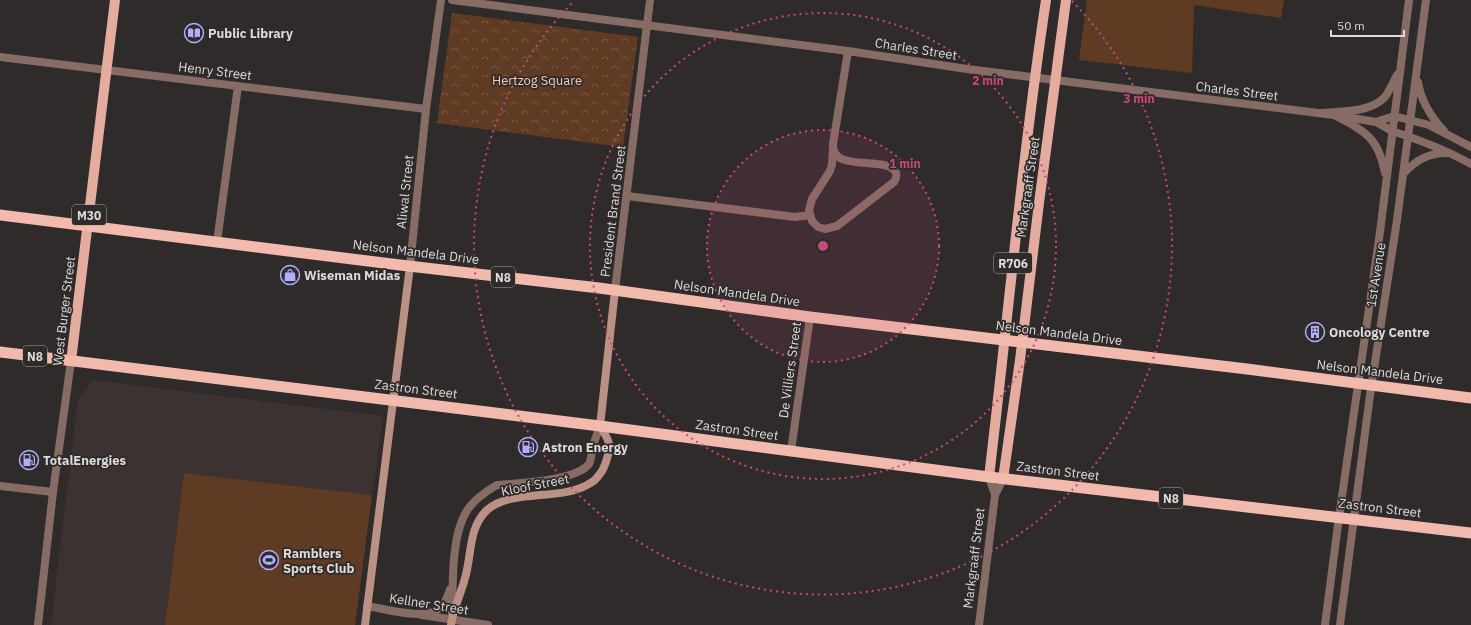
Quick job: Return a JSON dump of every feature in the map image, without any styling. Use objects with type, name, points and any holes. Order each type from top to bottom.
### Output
[{"type":"highway","name":"Nelson Mandela Drive","points":[[0,214],[410,266],[615,290],[810,317],[1471,398]]},
{"type":"highway","name":"Zastron Street","points":[[0,352],[600,426],[989,477],[1471,533]]},
{"type":"main road","name":"West Burger Street","points":[[71,361],[115,0]]},
{"type":"main road","name":"Markgraaff Street","points":[[989,477],[1034,76],[1046,0]]},
{"type":"main road","name":"Markgraaff Street","points":[[1003,478],[1066,0]]},
{"type":"main road","name":"Aliwal Street","points":[[365,625],[410,266]]},
{"type":"main road","name":"President Brand Street","points":[[600,426],[615,290]]},
{"type":"main road","name":"Kloof Street","points":[[452,622],[466,577],[472,537],[478,520],[488,510],[501,502],[511,499],[570,491],[594,482],[605,467],[609,445],[600,426]]},
{"type":"street","name":"Aliwal Street","points":[[410,266],[426,109],[441,0]]},
{"type":"street","name":"Charles Street","points":[[452,0],[848,51],[967,69],[1034,76],[1321,113],[1376,122]]},
{"type":"street","name":"President Brand Street","points":[[615,290],[650,0]]},
{"type":"street","name":"1st Avenue","points":[[1326,625],[1339,517],[1386,180],[1409,0]]},
{"type":"street","name":"1st Avenue","points":[[1340,625],[1426,0]]},
{"type":"street","points":[[833,148],[838,156],[848,161],[886,165],[894,171],[896,178],[894,182],[837,226],[831,229],[818,228],[812,221],[809,210],[812,199],[830,171],[832,164],[833,148],[848,51]]},
{"type":"street","name":"Henry Street","points":[[0,56],[426,109]]},
{"type":"street","points":[[1321,113],[1356,110],[1376,104],[1385,97],[1400,68]]},
{"type":"street","points":[[1416,74],[1422,98],[1432,117],[1446,133]]},
{"type":"street","points":[[216,242],[238,86]]},
{"type":"street","points":[[1334,115],[1364,132],[1371,138],[1380,154],[1386,180]]},
{"type":"street","points":[[1376,122],[1394,116],[1410,120],[1429,125],[1471,147]]},
{"type":"street","points":[[1376,122],[1392,131],[1451,153],[1471,164]]},
{"type":"street","points":[[1403,174],[1413,164],[1428,155],[1451,153]]},
{"type":"street","points":[[627,196],[795,217],[810,215]]},
{"type":"street","name":"De Villiers Street","points":[[791,451],[810,317]]},
{"type":"street","name":"West Burger Street","points":[[38,625],[53,492],[71,361]]},
{"type":"street","name":"Kloof Street","points":[[452,622],[453,578],[457,540],[465,512],[489,489],[497,485],[557,478],[582,471],[590,463],[592,447],[600,426]]},
{"type":"street","name":"Markgraaff Street","points":[[989,477],[995,495]]},
{"type":"street","name":"Markgraaff Street","points":[[979,625],[995,495],[1003,478]]},
{"type":"street","points":[[0,486],[53,492]]},
{"type":"street","points":[[420,614],[435,611],[441,608],[447,597],[453,578]]},
{"type":"street","name":"Kellner Street","points":[[367,606],[420,614],[452,622],[488,625]]},
{"type":"shaded area","points":[[93,380],[383,416],[372,495],[184,473],[165,625],[51,625],[78,399]]},
{"type":"green space","points":[[1087,0],[1284,0],[1281,18],[1194,5],[1192,73],[1079,60]]},
{"type":"green space","name":"Hertzog Square","points":[[452,13],[638,37],[623,147],[437,123]]},
{"type":"green space","name":"Ramblers Sports Club","points":[[184,473],[372,495],[355,625],[165,625]]},
{"type":"place","name":"Public Library","points":[[194,33]]},
{"type":"place","name":"Wiseman Midas","points":[[290,275]]},
{"type":"place","name":"Oncology Centre","points":[[1315,332]]},
{"type":"place","name":"Astron Energy","points":[[528,447]]},
{"type":"place","name":"TotalEnergies","points":[[29,460]]},
{"type":"place","name":"Ramblers Sports Club","points":[[269,560]]}]
